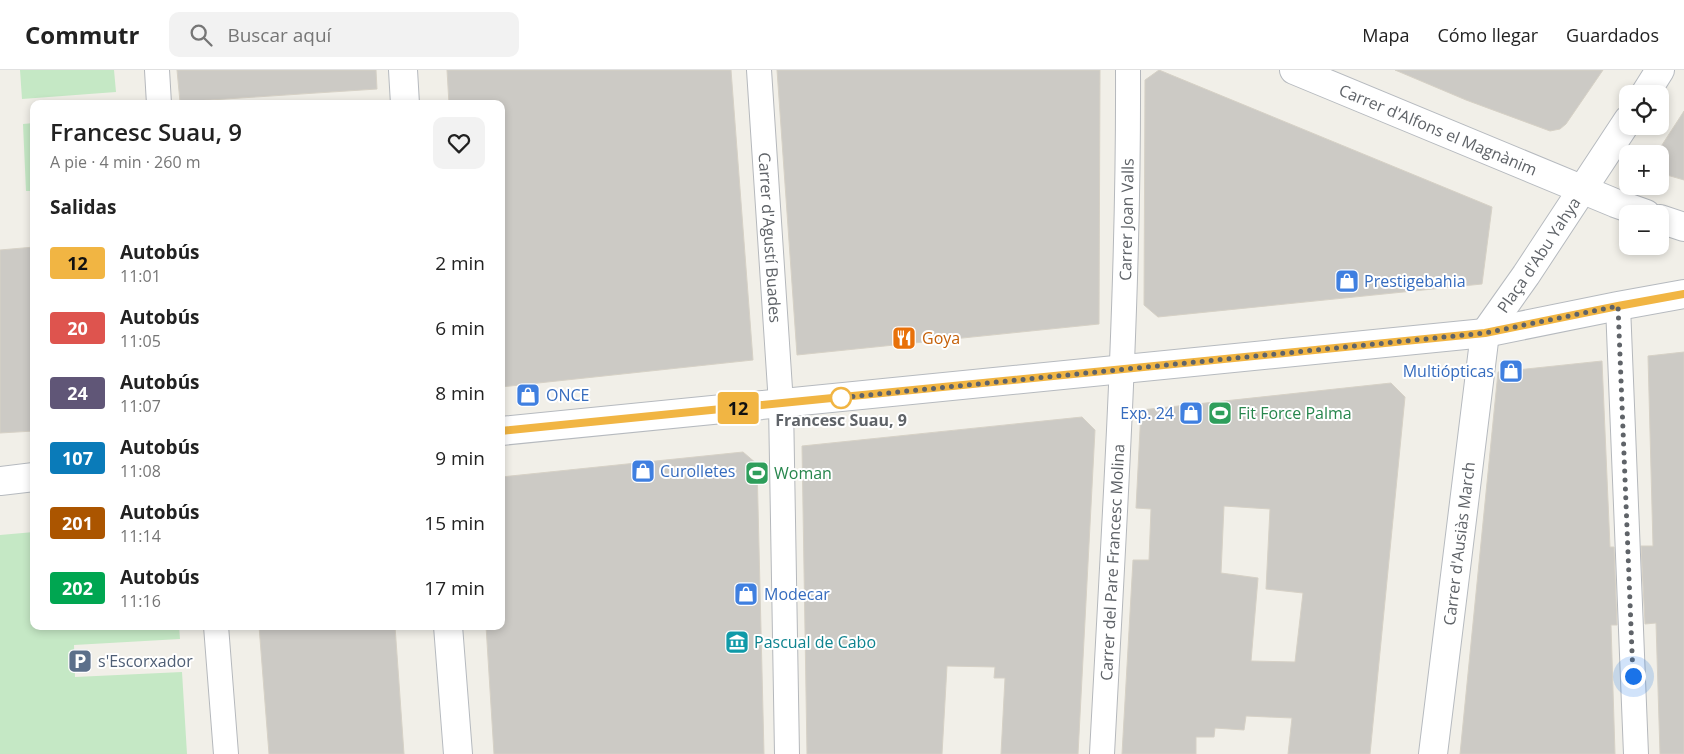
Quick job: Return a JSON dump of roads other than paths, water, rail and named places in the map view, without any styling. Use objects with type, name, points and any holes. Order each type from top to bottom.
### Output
[{"type":"main road","points":[[403,70],[405,100]]},
{"type":"main road","name":"Carrer d'Alfons el Magnànim","points":[[1294,70],[1582,189]]},
{"type":"main road","points":[[1650,85],[1660,70]]},
{"type":"main road","points":[[1582,189],[1619,134]]},
{"type":"main road","name":"Plaça d'Abu Yahya","points":[[1485,333],[1526,275],[1582,189],[1623,205]]},
{"type":"main road","points":[[1669,222],[1684,227]]},
{"type":"main road","name":"Plaça d'Abu Yahya","points":[[1485,333],[1684,294]]},
{"type":"main road","points":[[505,431],[1485,333]]},
{"type":"main road","name":"Carrer d'Ausiàs March","points":[[1433,754],[1485,333]]},
{"type":"main road","points":[[0,481],[30,478]]},
{"type":"main road","points":[[448,630],[458,754]]},
{"type":"street","points":[[157,70],[159,100]]},
{"type":"street","name":"Carrer d'Agustí Buades","points":[[759,70],[781,404],[787,754]]},
{"type":"street","name":"Carrer Joan Valls","points":[[1122,370],[1128,177],[1128,70]]},
{"type":"street","points":[[1618,306],[1636,754]]},
{"type":"street","name":"Carrer del Pare Francesc Molina","points":[[1102,754],[1122,370]]},
{"type":"street","points":[[216,630],[226,754]]},
{"type":"place","name":"Prestigebahia","points":[[1347,281]]},
{"type":"place","name":"Goya","points":[[904,338]]},
{"type":"place","name":"Multiópticas","points":[[1511,371]]},
{"type":"place","name":"ONCE","points":[[528,395]]},
{"type":"place","name":"Francesc Suau, 9","points":[[841,398]]},
{"type":"place","name":"Exp. 24","points":[[1191,413]]},
{"type":"place","name":"Fit Force Palma","points":[[1220,413]]},
{"type":"place","name":"Curolletes","points":[[643,471]]},
{"type":"place","name":"Woman","points":[[757,473]]},
{"type":"place","name":"Modecar","points":[[746,594]]},
{"type":"place","name":"Pascual de Cabo","points":[[737,642]]},
{"type":"place","name":"s'Escorxador","points":[[80,661]]}]
